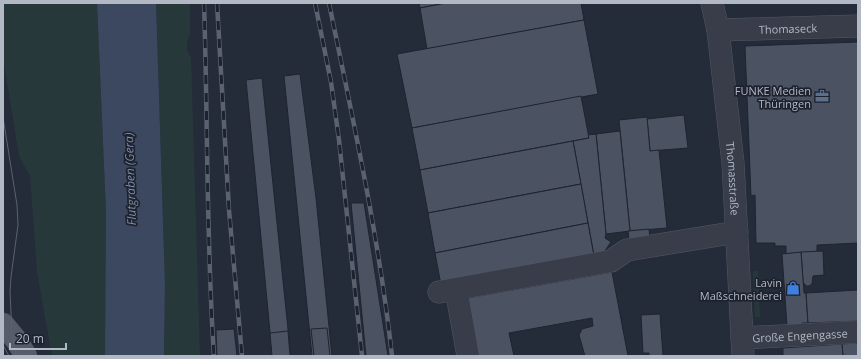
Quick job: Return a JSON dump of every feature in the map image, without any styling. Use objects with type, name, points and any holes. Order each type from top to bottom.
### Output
[{"type":"main road","points":[[3,324],[17,341],[26,356]]},
{"type":"street","name":"Thomasstraße","points":[[712,3],[718,30],[731,148],[743,347]]},
{"type":"street","name":"Thomaseck","points":[[718,30],[858,26]]},
{"type":"street","points":[[468,356],[447,290],[611,261],[627,250],[737,232]]},
{"type":"street","name":"Große Engengasse","points":[[743,347],[858,332]]},
{"type":"shaded area","points":[[3,3],[97,3],[106,213],[105,356],[52,356],[37,272],[30,176],[19,156],[3,58]]},
{"type":"shaded area","points":[[156,3],[190,3],[190,34],[187,41],[187,50],[191,57],[200,356],[164,356],[165,284]]},
{"type":"shaded area","points":[[753,271],[758,271],[760,317],[755,317]]},
{"type":"water","name":"Flutgraben (Gera)","points":[[97,3],[156,3],[165,284],[164,356],[105,356],[106,212]]},
{"type":"building","points":[[419,3],[446,3],[420,8]]},
{"type":"building","points":[[446,3],[581,3],[584,20],[427,49],[420,8]]},
{"type":"building","points":[[584,20],[598,94],[412,128],[397,54]]},
{"type":"building","points":[[858,42],[858,243],[817,245],[817,252],[786,254],[786,246],[775,246],[775,243],[756,243],[755,195],[751,196],[745,46]]},
{"type":"building","points":[[300,74],[316,198],[332,356],[312,356],[284,76]]},
{"type":"building","points":[[262,78],[291,356],[272,356],[246,80]]},
{"type":"building","points":[[581,96],[589,138],[420,170],[412,128]]},
{"type":"building","points":[[684,115],[688,148],[650,151],[647,119]]},
{"type":"building","points":[[647,117],[650,151],[659,150],[667,228],[630,231],[619,120]]},
{"type":"building","points":[[620,131],[630,231],[606,234],[596,134]]},
{"type":"building","points":[[596,134],[606,234],[605,238],[611,242],[602,255],[594,256],[573,141],[589,138],[588,135]]},
{"type":"building","points":[[573,141],[581,184],[428,213],[420,170]]},
{"type":"building","points":[[581,184],[588,223],[435,253],[428,213]]},
{"type":"building","points":[[351,203],[364,203],[388,356],[366,356]]},
{"type":"building","points":[[588,223],[594,256],[441,285],[435,253]]},
{"type":"building","points":[[649,229],[650,238],[629,240],[628,231]]},
{"type":"building","points":[[823,251],[824,275],[813,276],[812,284],[806,286],[803,282],[801,252]]},
{"type":"building","points":[[801,252],[808,323],[802,323],[803,325],[787,326],[782,254]]},
{"type":"building","points":[[612,272],[628,356],[585,356],[579,335],[582,329],[593,326],[592,318],[509,333],[514,356],[476,356],[468,298]]},
{"type":"building","points":[[858,290],[858,321],[808,323],[806,293]]},
{"type":"building","points":[[660,314],[663,356],[649,356],[649,353],[643,353],[641,315]]},
{"type":"building","points":[[327,328],[330,356],[314,356],[311,329]]},
{"type":"building","points":[[234,329],[237,356],[217,356],[216,330]]},
{"type":"building","points":[[288,331],[290,356],[272,356],[270,333]]},
{"type":"building","points":[[858,343],[858,356],[843,356],[842,344]]},
{"type":"building","points":[[842,344],[843,356],[783,356],[783,348]]},
{"type":"tram line","points":[[3,117],[17,205],[18,225],[10,292],[12,334],[16,356]]},
{"type":"tram line","points":[[3,332],[12,346]]},
{"type":"tram line","points":[[3,345],[9,356]]},
{"type":"railway","points":[[204,3],[208,224],[214,356]]},
{"type":"railway","points":[[217,3],[229,210],[242,356]]},
{"type":"railway","points":[[315,3],[331,82],[339,140],[362,356]]},
{"type":"railway","points":[[329,3],[373,223],[387,311],[392,356]]},
{"type":"place","name":"FUNKE Medien Thüringen","points":[[822,96]]},
{"type":"place","name":"Lavin Maßschneiderei","points":[[793,288]]}]
